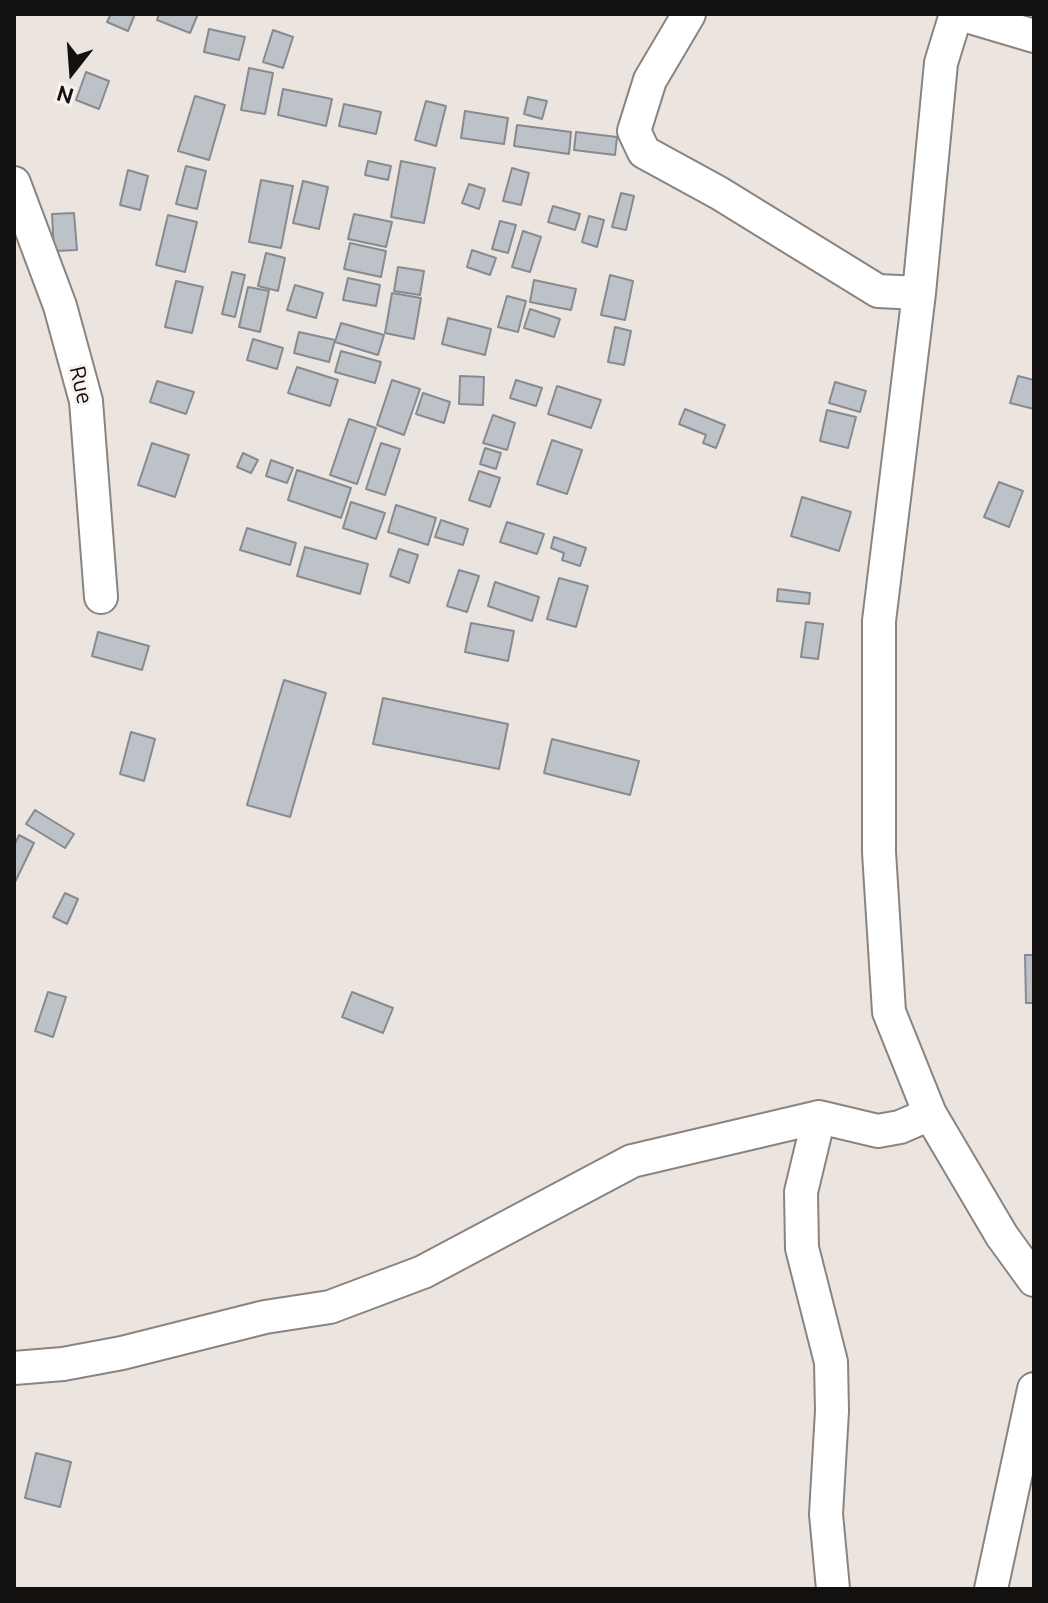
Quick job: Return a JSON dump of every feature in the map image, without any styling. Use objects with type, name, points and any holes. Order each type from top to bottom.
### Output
[{"type":"street","points":[[689,14],[650,80],[634,131],[644,152],[719,193],[878,291],[919,293]]},
{"type":"street","points":[[1034,36],[958,14],[941,63],[919,293],[879,621],[879,852],[889,1012],[930,1114],[1002,1236],[1034,1280]]},
{"type":"street","name":"Rue","points":[[14,183],[60,306],[86,401],[101,597]]},
{"type":"street","points":[[14,1368],[63,1364],[122,1353],[265,1317],[330,1307],[423,1272],[632,1161],[819,1117],[878,1131],[900,1127],[930,1114]]},
{"type":"street","points":[[819,1117],[801,1192],[802,1248],[831,1362],[832,1411],[826,1514],[833,1589]]},
{"type":"street","points":[[991,1589],[1034,1389]]},
{"type":"building","points":[[111,14],[135,14],[128,31],[107,22]]},
{"type":"building","points":[[159,14],[198,14],[190,33],[157,20]]},
{"type":"building","points":[[209,29],[245,37],[239,60],[204,52]]},
{"type":"building","points":[[273,30],[293,37],[283,68],[263,62]]},
{"type":"building","points":[[249,68],[273,73],[265,114],[241,110]]},
{"type":"building","points":[[86,72],[109,81],[99,109],[76,100]]},
{"type":"building","points":[[283,89],[332,99],[326,126],[278,115]]},
{"type":"building","points":[[195,96],[225,105],[209,160],[178,151]]},
{"type":"building","points":[[528,97],[547,101],[542,119],[524,114]]},
{"type":"building","points":[[426,101],[446,106],[436,146],[415,140]]},
{"type":"building","points":[[344,104],[381,112],[376,134],[339,126]]},
{"type":"building","points":[[465,111],[508,118],[504,144],[461,138]]},
{"type":"building","points":[[517,125],[571,132],[569,154],[514,146]]},
{"type":"building","points":[[576,132],[617,137],[615,155],[574,150]]},
{"type":"building","points":[[368,161],[391,166],[388,180],[365,175]]},
{"type":"building","points":[[401,161],[435,168],[424,223],[391,217]]},
{"type":"building","points":[[186,166],[206,171],[197,209],[176,204]]},
{"type":"building","points":[[512,168],[529,173],[521,205],[503,201]]},
{"type":"building","points":[[128,170],[148,176],[140,210],[120,205]]},
{"type":"building","points":[[261,180],[293,186],[281,248],[249,242]]},
{"type":"building","points":[[303,181],[328,187],[319,229],[293,223]]},
{"type":"building","points":[[469,184],[485,189],[479,209],[462,203]]},
{"type":"building","points":[[621,193],[634,196],[626,230],[612,227]]},
{"type":"building","points":[[553,206],[580,214],[575,230],[548,222]]},
{"type":"building","points":[[74,213],[77,250],[54,251],[52,214]]},
{"type":"building","points":[[354,214],[392,222],[386,247],[348,239]]},
{"type":"building","points":[[168,215],[197,222],[185,272],[156,265]]},
{"type":"building","points":[[589,216],[604,220],[597,247],[582,242]]},
{"type":"building","points":[[500,221],[516,225],[508,253],[492,249]]},
{"type":"building","points":[[523,231],[541,237],[530,272],[512,267]]},
{"type":"building","points":[[350,243],[386,251],[381,277],[344,269]]},
{"type":"building","points":[[472,250],[496,258],[490,275],[467,267]]},
{"type":"building","points":[[266,253],[285,258],[278,291],[258,286]]},
{"type":"building","points":[[398,267],[424,271],[420,295],[394,291]]},
{"type":"building","points":[[232,272],[245,275],[235,317],[222,314]]},
{"type":"building","points":[[610,275],[633,281],[625,320],[601,315]]},
{"type":"building","points":[[348,278],[380,285],[376,306],[343,300]]},
{"type":"building","points":[[534,280],[576,289],[571,310],[530,302]]},
{"type":"building","points":[[176,281],[203,287],[192,333],[165,327]]},
{"type":"building","points":[[295,285],[323,293],[316,318],[287,310]]},
{"type":"building","points":[[248,287],[269,291],[260,332],[239,327]]},
{"type":"building","points":[[392,293],[421,298],[414,339],[385,333]]},
{"type":"building","points":[[507,296],[526,301],[518,332],[498,327]]},
{"type":"building","points":[[530,309],[560,319],[554,337],[524,328]]},
{"type":"building","points":[[448,318],[491,329],[485,355],[442,344]]},
{"type":"building","points":[[341,323],[384,335],[378,355],[335,342]]},
{"type":"building","points":[[615,327],[631,331],[624,365],[608,362]]},
{"type":"building","points":[[299,332],[335,340],[329,362],[294,353]]},
{"type":"building","points":[[253,339],[283,348],[277,369],[247,360]]},
{"type":"building","points":[[341,351],[381,362],[375,383],[335,372]]},
{"type":"building","points":[[297,367],[338,380],[330,406],[288,393]]},
{"type":"building","points":[[460,376],[484,377],[483,405],[459,404]]},
{"type":"building","points":[[1018,376],[1034,380],[1034,409],[1010,403]]},
{"type":"building","points":[[392,380],[420,389],[404,435],[377,425]]},
{"type":"building","points":[[516,380],[542,388],[536,406],[510,398]]},
{"type":"building","points":[[157,381],[194,392],[186,414],[150,402]]},
{"type":"building","points":[[835,382],[866,391],[860,412],[829,403]]},
{"type":"building","points":[[557,386],[601,400],[591,428],[548,414]]},
{"type":"building","points":[[423,393],[450,402],[444,423],[416,414]]},
{"type":"building","points":[[685,409],[725,425],[716,448],[703,443],[706,435],[679,424]]},
{"type":"building","points":[[827,410],[856,417],[848,448],[820,441]]},
{"type":"building","points":[[493,415],[515,423],[507,450],[483,443]]},
{"type":"building","points":[[349,419],[376,428],[357,484],[330,475]]},
{"type":"building","points":[[552,440],[582,450],[567,494],[537,484]]},
{"type":"building","points":[[152,443],[189,455],[175,497],[138,485]]},
{"type":"building","points":[[381,443],[400,449],[385,495],[366,489]]},
{"type":"building","points":[[485,448],[501,453],[496,469],[480,464]]},
{"type":"building","points":[[243,453],[258,460],[251,473],[237,467]]},
{"type":"building","points":[[271,460],[293,468],[287,483],[266,476]]},
{"type":"building","points":[[297,470],[351,488],[341,518],[288,500]]},
{"type":"building","points":[[479,471],[500,478],[490,507],[469,500]]},
{"type":"building","points":[[999,482],[1023,491],[1009,527],[984,517]]},
{"type":"building","points":[[802,497],[851,512],[839,551],[791,536]]},
{"type":"building","points":[[351,502],[385,513],[376,539],[343,528]]},
{"type":"building","points":[[396,505],[436,518],[428,545],[388,532]]},
{"type":"building","points":[[441,520],[468,529],[463,545],[435,537]]},
{"type":"building","points":[[507,522],[544,534],[537,554],[500,542]]},
{"type":"building","points":[[247,528],[296,543],[290,565],[240,550]]},
{"type":"building","points":[[554,537],[586,548],[580,566],[562,560],[564,553],[551,548]]},
{"type":"building","points":[[305,547],[368,564],[360,594],[297,576]]},
{"type":"building","points":[[399,549],[418,555],[409,583],[390,576]]},
{"type":"building","points":[[459,570],[479,576],[467,612],[447,606]]},
{"type":"building","points":[[559,578],[588,586],[576,627],[547,619]]},
{"type":"building","points":[[495,582],[539,597],[532,621],[488,606]]},
{"type":"building","points":[[778,589],[810,593],[809,604],[777,601]]},
{"type":"building","points":[[806,622],[823,624],[818,659],[801,657]]},
{"type":"building","points":[[471,623],[514,631],[508,661],[465,652]]},
{"type":"building","points":[[98,632],[149,646],[142,670],[92,656]]},
{"type":"building","points":[[284,680],[326,693],[290,817],[247,805]]},
{"type":"building","points":[[383,698],[508,724],[499,769],[373,744]]},
{"type":"building","points":[[131,732],[155,739],[144,781],[120,774]]},
{"type":"building","points":[[552,739],[639,761],[630,795],[544,773]]},
{"type":"building","points":[[35,810],[74,834],[65,848],[26,824]]},
{"type":"building","points":[[19,835],[34,843],[15,882],[14,846]]},
{"type":"building","points":[[65,893],[78,899],[67,924],[53,917]]},
{"type":"building","points":[[1025,955],[1034,955],[1034,1003],[1026,1003]]},
{"type":"building","points":[[48,992],[66,997],[53,1037],[35,1031]]},
{"type":"building","points":[[352,992],[393,1008],[383,1033],[342,1017]]},
{"type":"building","points":[[36,1453],[71,1462],[60,1507],[25,1498]]}]
